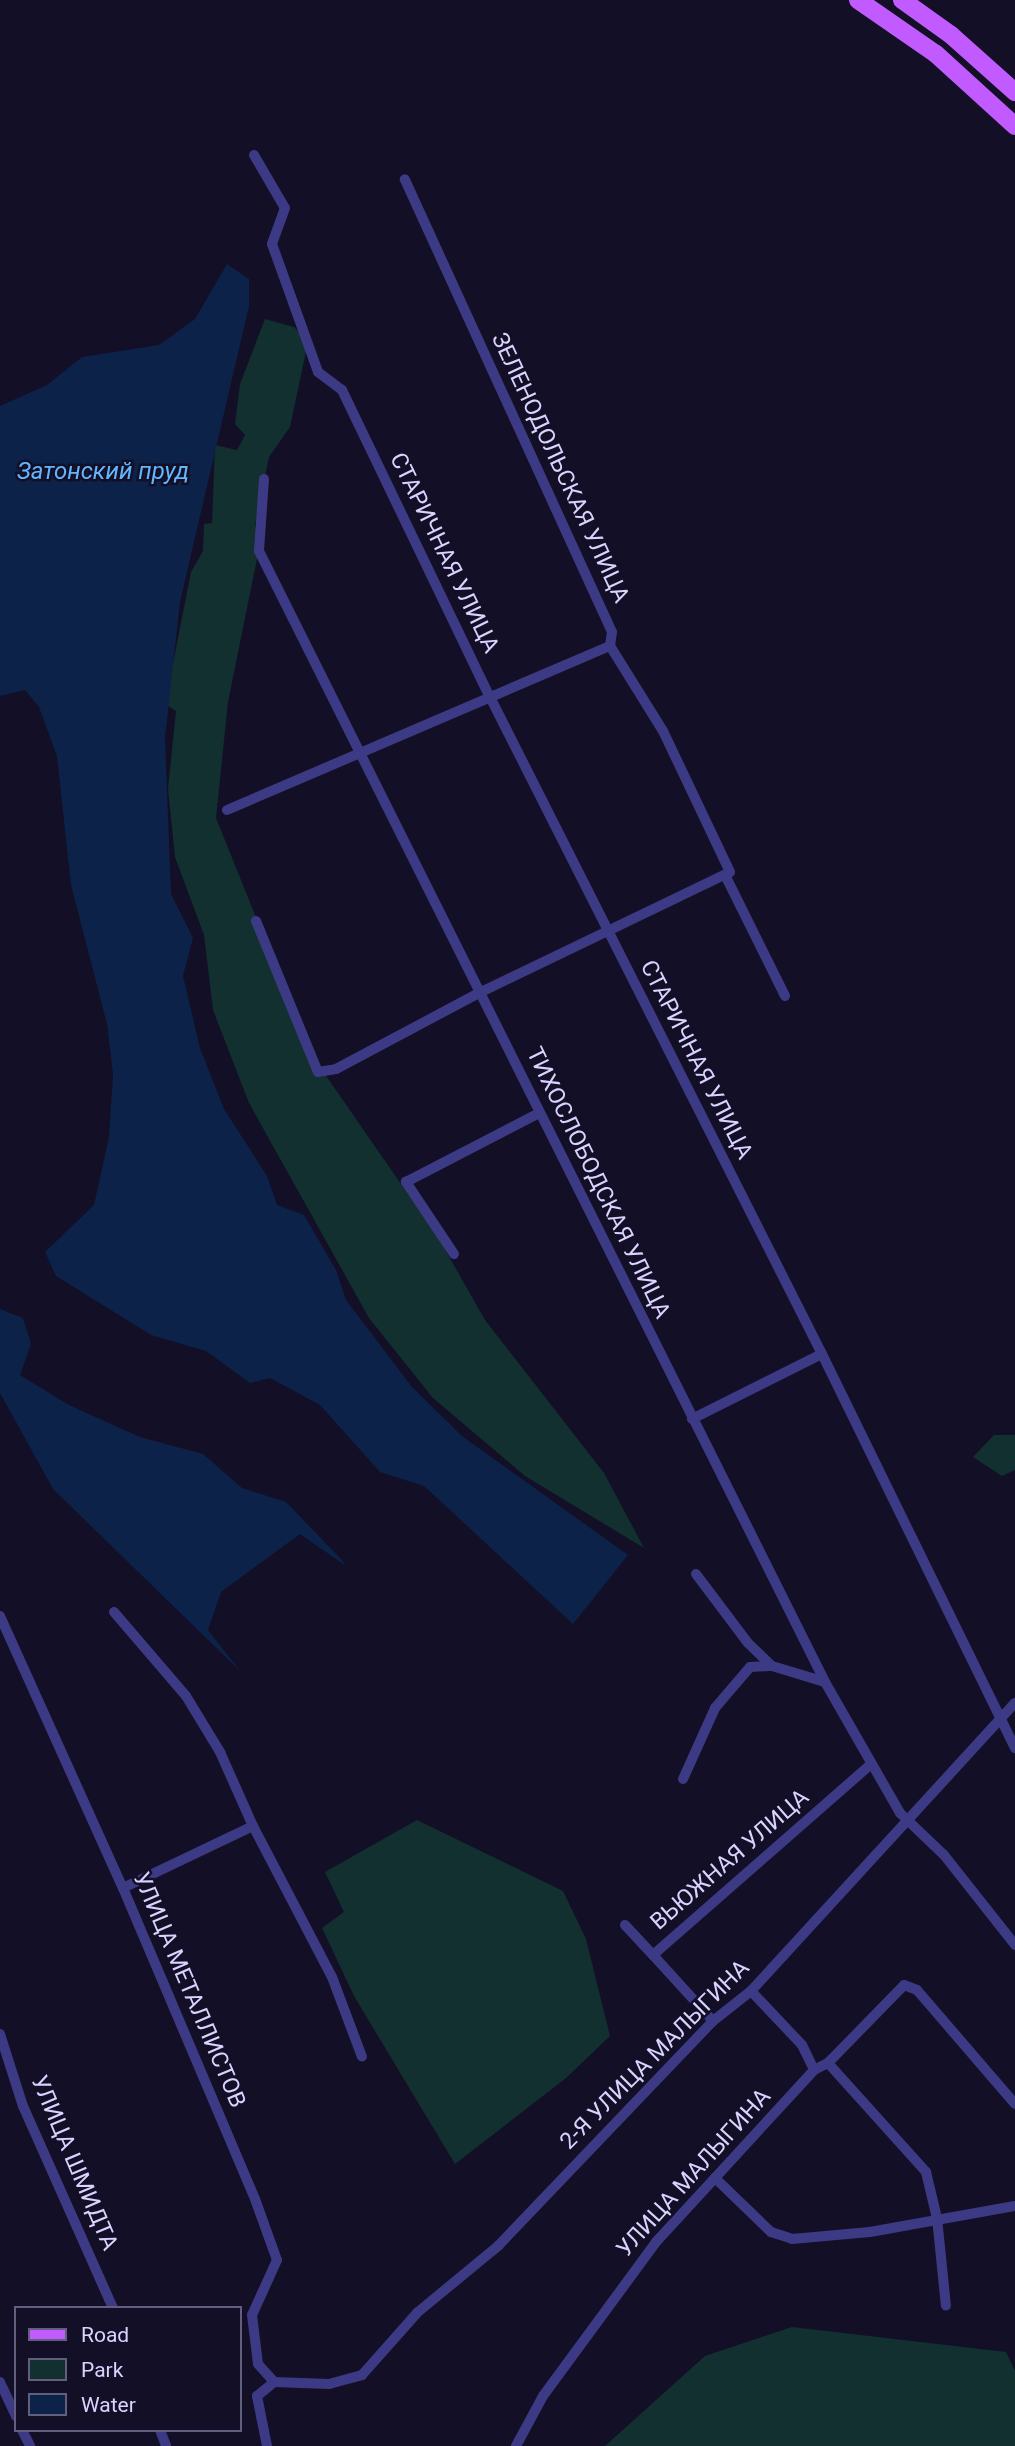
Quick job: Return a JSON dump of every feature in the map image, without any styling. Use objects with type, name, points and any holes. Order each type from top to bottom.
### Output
[{"type":"main road","points":[[858,0],[936,54],[1015,126]]},
{"type":"main road","points":[[902,0],[951,35],[1015,92]]},
{"type":"street","name":"СТАРИЧНАЯ УЛИЦА","points":[[254,155],[285,208],[272,244],[318,372],[342,390],[489,695],[822,1354],[1015,1748]]},
{"type":"street","name":"ЗЕЛЕНОДОЛЬСКАЯ УЛИЦА","points":[[405,179],[612,632],[610,646]]},
{"type":"street","name":"ТИХОСЛОБОДСКАЯ УЛИЦА","points":[[264,479],[259,551],[266,557],[359,751],[825,1682],[870,1765],[900,1813],[908,1816],[1015,1945]]},
{"type":"street","points":[[228,810],[489,695],[610,646],[663,731],[785,996]]},
{"type":"street","points":[[256,921],[318,1072],[336,1069],[481,992],[728,874]]},
{"type":"street","points":[[454,1254],[406,1182],[539,1113]]},
{"type":"street","points":[[692,1419],[822,1354]]},
{"type":"street","points":[[696,1574],[748,1643],[772,1666]]},
{"type":"street","points":[[114,1612],[186,1696],[220,1752],[253,1826],[332,1977],[362,2057]]},
{"type":"street","name":"УЛИЦА МЕТАЛЛИСТОВ","points":[[0,1616],[123,1888],[277,2260],[252,2315],[258,2364],[274,2382]]},
{"type":"street","points":[[683,1779],[715,1708],[750,1667],[772,1666],[825,1682]]},
{"type":"street","name":"2-Я УЛИЦА МАЛЫГИНА","points":[[274,2382],[330,2384],[362,2375],[418,2312],[498,2246],[713,2021],[751,1991],[908,1816],[1015,1703]]},
{"type":"street","name":"ВЬЮЖНАЯ УЛИЦА","points":[[713,2021],[653,1955],[870,1765]]},
{"type":"street","points":[[123,1888],[253,1826]]},
{"type":"street","points":[[625,1925],[653,1955]]},
{"type":"street","name":"УЛИЦА МАЛЫГИНА","points":[[516,2446],[542,2396],[656,2242],[814,2070],[828,2063],[904,1985],[917,1990],[1015,2104]]},
{"type":"street","points":[[751,1991],[802,2045],[814,2070]]},
{"type":"street","name":"УЛИЦА ШМИДТА","points":[[0,2034],[23,2106],[112,2306]]},
{"type":"street","points":[[828,2063],[926,2172],[937,2218],[946,2306]]},
{"type":"street","points":[[715,2178],[771,2232],[792,2239],[870,2232],[1015,2206]]},
{"type":"street","points":[[0,2382],[14,2412]]},
{"type":"street","points":[[267,2446],[257,2396],[274,2382]]},
{"type":"green space","points":[[265,319],[294,327],[308,342],[290,427],[269,457],[255,525],[260,544],[228,702],[216,818],[311,1054],[439,1239],[485,1320],[604,1473],[644,1548],[525,1476],[433,1398],[369,1318],[249,1103],[213,1010],[204,935],[175,857],[168,789],[176,711],[165,704],[191,572],[203,551],[204,524],[212,523],[215,445],[237,450],[245,435],[235,424],[240,384]]},
{"type":"green space","points":[[994,1435],[1015,1435],[1015,1470],[1002,1476],[973,1457]]},
{"type":"green space","points":[[417,1820],[563,1891],[586,1939],[610,2036],[566,2078],[455,2164],[354,1996],[322,1928],[344,1912],[325,1872]]},
{"type":"green space","points":[[792,2327],[1006,2352],[1015,2371],[1015,2446],[605,2446],[705,2356]]},
{"type":"water","name":"Затонский пруд","points":[[227,264],[249,279],[249,306],[180,602],[165,738],[171,894],[193,938],[183,976],[200,1048],[224,1109],[267,1176],[277,1205],[304,1215],[336,1270],[346,1300],[412,1387],[462,1436],[628,1555],[573,1624],[424,1486],[380,1472],[320,1405],[270,1378],[250,1383],[206,1351],[151,1335],[56,1276],[45,1252],[94,1205],[109,1137],[113,1074],[107,1024],[71,885],[57,756],[39,707],[25,690],[0,696],[0,406],[47,385],[82,357],[159,345],[195,319]]},
{"type":"water","points":[[0,1309],[23,1318],[31,1344],[20,1375],[69,1405],[140,1437],[203,1454],[242,1488],[286,1502],[346,1566],[300,1534],[221,1592],[208,1630],[240,1671],[53,1489],[0,1393]]}]
